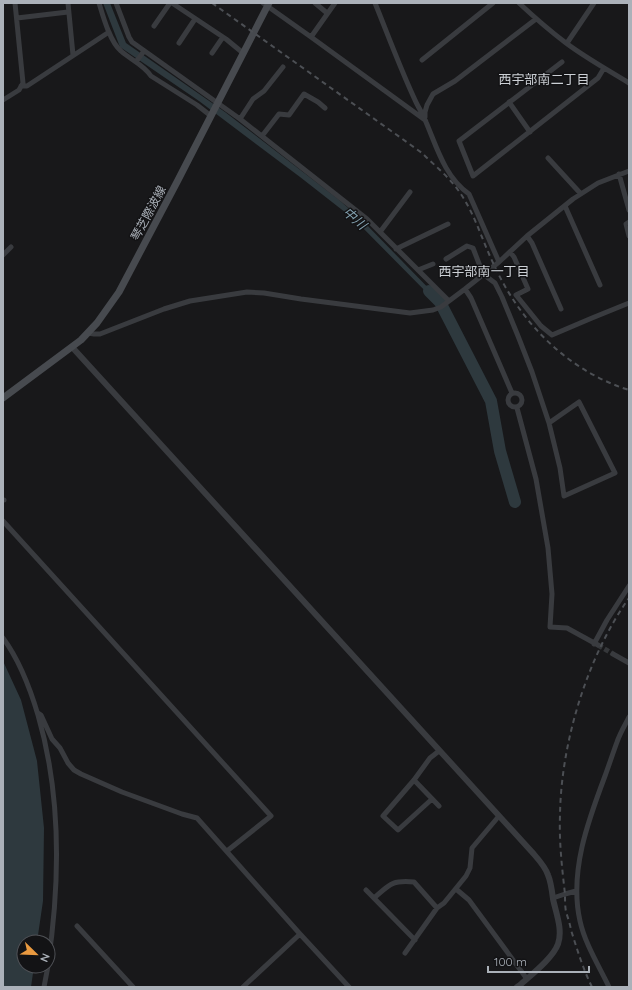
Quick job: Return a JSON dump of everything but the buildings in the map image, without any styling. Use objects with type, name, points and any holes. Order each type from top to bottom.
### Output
[{"type":"main road","name":"琴芝際波線","points":[[3,398],[72,347],[88,333],[119,292],[212,115],[266,4]]},
{"type":"street","points":[[3,100],[19,90],[24,83],[15,3]]},
{"type":"street","points":[[68,3],[73,55]]},
{"type":"street","points":[[99,3],[109,32],[119,50],[137,61],[152,76],[212,115]]},
{"type":"street","points":[[116,3],[129,37],[132,42],[143,52],[240,119],[367,219],[449,302]]},
{"type":"street","points":[[154,26],[171,3],[223,37],[243,53]]},
{"type":"street","points":[[315,3],[327,13]]},
{"type":"street","points":[[311,37],[335,3]]},
{"type":"street","points":[[375,3],[415,100],[426,121],[446,168],[462,189],[470,194],[499,262]]},
{"type":"street","points":[[422,60],[493,3]]},
{"type":"street","points":[[519,3],[536,19],[567,43],[629,83]]},
{"type":"street","points":[[567,43],[594,3]]},
{"type":"street","points":[[266,4],[426,121]]},
{"type":"street","points":[[17,18],[68,12]]},
{"type":"street","points":[[179,43],[195,19]]},
{"type":"street","points":[[426,121],[424,112],[432,94],[455,81],[536,19]]},
{"type":"street","points":[[21,86],[27,86],[109,32]]},
{"type":"street","points":[[212,53],[223,37]]},
{"type":"street","points":[[137,61],[143,52]]},
{"type":"street","points":[[562,62],[459,142],[473,176],[598,78],[604,68]]},
{"type":"street","points":[[240,119],[253,99],[264,91],[283,67]]},
{"type":"street","points":[[262,136],[279,114],[289,115],[304,94],[325,108]]},
{"type":"street","points":[[509,102],[530,132]]},
{"type":"street","points":[[548,158],[581,194]]},
{"type":"street","points":[[88,333],[100,334],[164,309],[190,301],[247,292],[410,313],[433,310],[449,302],[499,262],[527,236],[581,194],[598,183],[629,171]]},
{"type":"street","points":[[619,174],[629,210]]},
{"type":"street","points":[[380,232],[410,192]]},
{"type":"street","points":[[565,206],[600,285]]},
{"type":"street","points":[[629,222],[626,224],[629,236]]},
{"type":"street","points":[[396,248],[448,224]]},
{"type":"street","points":[[527,236],[532,243],[561,309]]},
{"type":"street","points":[[446,259],[467,246],[473,248],[483,274],[495,283],[502,297],[532,372],[549,423],[560,468],[564,496],[615,473],[579,402],[549,423]]},
{"type":"street","points":[[3,255],[11,247]]},
{"type":"street","points":[[510,252],[514,257],[528,289],[516,295],[541,326],[552,335],[629,303]]},
{"type":"street","points":[[418,270],[433,264]]},
{"type":"street","points":[[465,289],[471,298],[512,393]]},
{"type":"street","points":[[72,347],[499,816],[546,870],[549,876],[559,932],[558,945],[550,957],[517,987]]},
{"type":"street","points":[[512,393],[517,393],[523,400],[521,405],[517,408],[512,408],[507,400],[512,393]]},
{"type":"street","points":[[517,408],[536,479],[548,548],[552,594],[550,628],[567,628],[596,644],[607,620],[629,586]]},
{"type":"street","points":[[3,521],[271,816],[227,851]]},
{"type":"street","points":[[3,638],[30,689],[38,713],[51,771],[57,848],[52,934]]},
{"type":"street","points":[[613,654],[629,663]]},
{"type":"street","points":[[38,713],[41,715],[52,739],[60,748],[74,770],[122,792],[197,818],[349,987]]},
{"type":"street","points":[[609,987],[587,942],[578,907],[576,891],[580,855],[586,834],[617,740],[629,717]]},
{"type":"street","points":[[432,799],[398,830],[383,816],[414,780],[430,758],[439,751]]},
{"type":"street","points":[[414,780],[439,806]]},
{"type":"street","points":[[405,953],[438,908],[444,903],[466,876],[470,868],[472,848],[499,816]]},
{"type":"street","points":[[374,898],[390,884],[396,882],[414,882],[438,908]]},
{"type":"street","points":[[456,889],[469,900],[527,979]]},
{"type":"street","points":[[366,890],[415,940]]},
{"type":"street","points":[[553,898],[576,891]]},
{"type":"street","points":[[77,926],[133,987]]},
{"type":"street","points":[[243,987],[300,934]]},
{"type":"street","points":[[44,987],[46,974]]},
{"type":"water","points":[[103,3],[110,3],[126,43],[225,112],[338,199],[363,221],[442,302],[439,305],[355,220],[199,101],[120,47]]},
{"type":"water","points":[[3,661],[21,700],[37,761],[44,828],[43,901],[38,934],[16,934],[16,974],[33,974],[31,987],[3,987]]},
{"type":"waterway","name":"中川","points":[[429,291],[440,302],[491,401],[500,451],[515,502]]},
{"type":"tunnel","points":[[598,645],[613,654]]},
{"type":"railway","points":[[212,3],[422,153],[450,180],[464,199],[474,218],[490,257],[506,288],[518,307],[533,326],[549,342],[586,371],[607,382],[629,390]]},
{"type":"railway","points":[[592,987],[580,959],[566,912],[560,835],[562,787],[565,759],[579,702],[601,647],[614,621],[629,598]]},
{"type":"district","name":"西宇部南二丁目","points":[[544,79]]},
{"type":"district","name":"西宇部南一丁目","points":[[484,271]]}]
